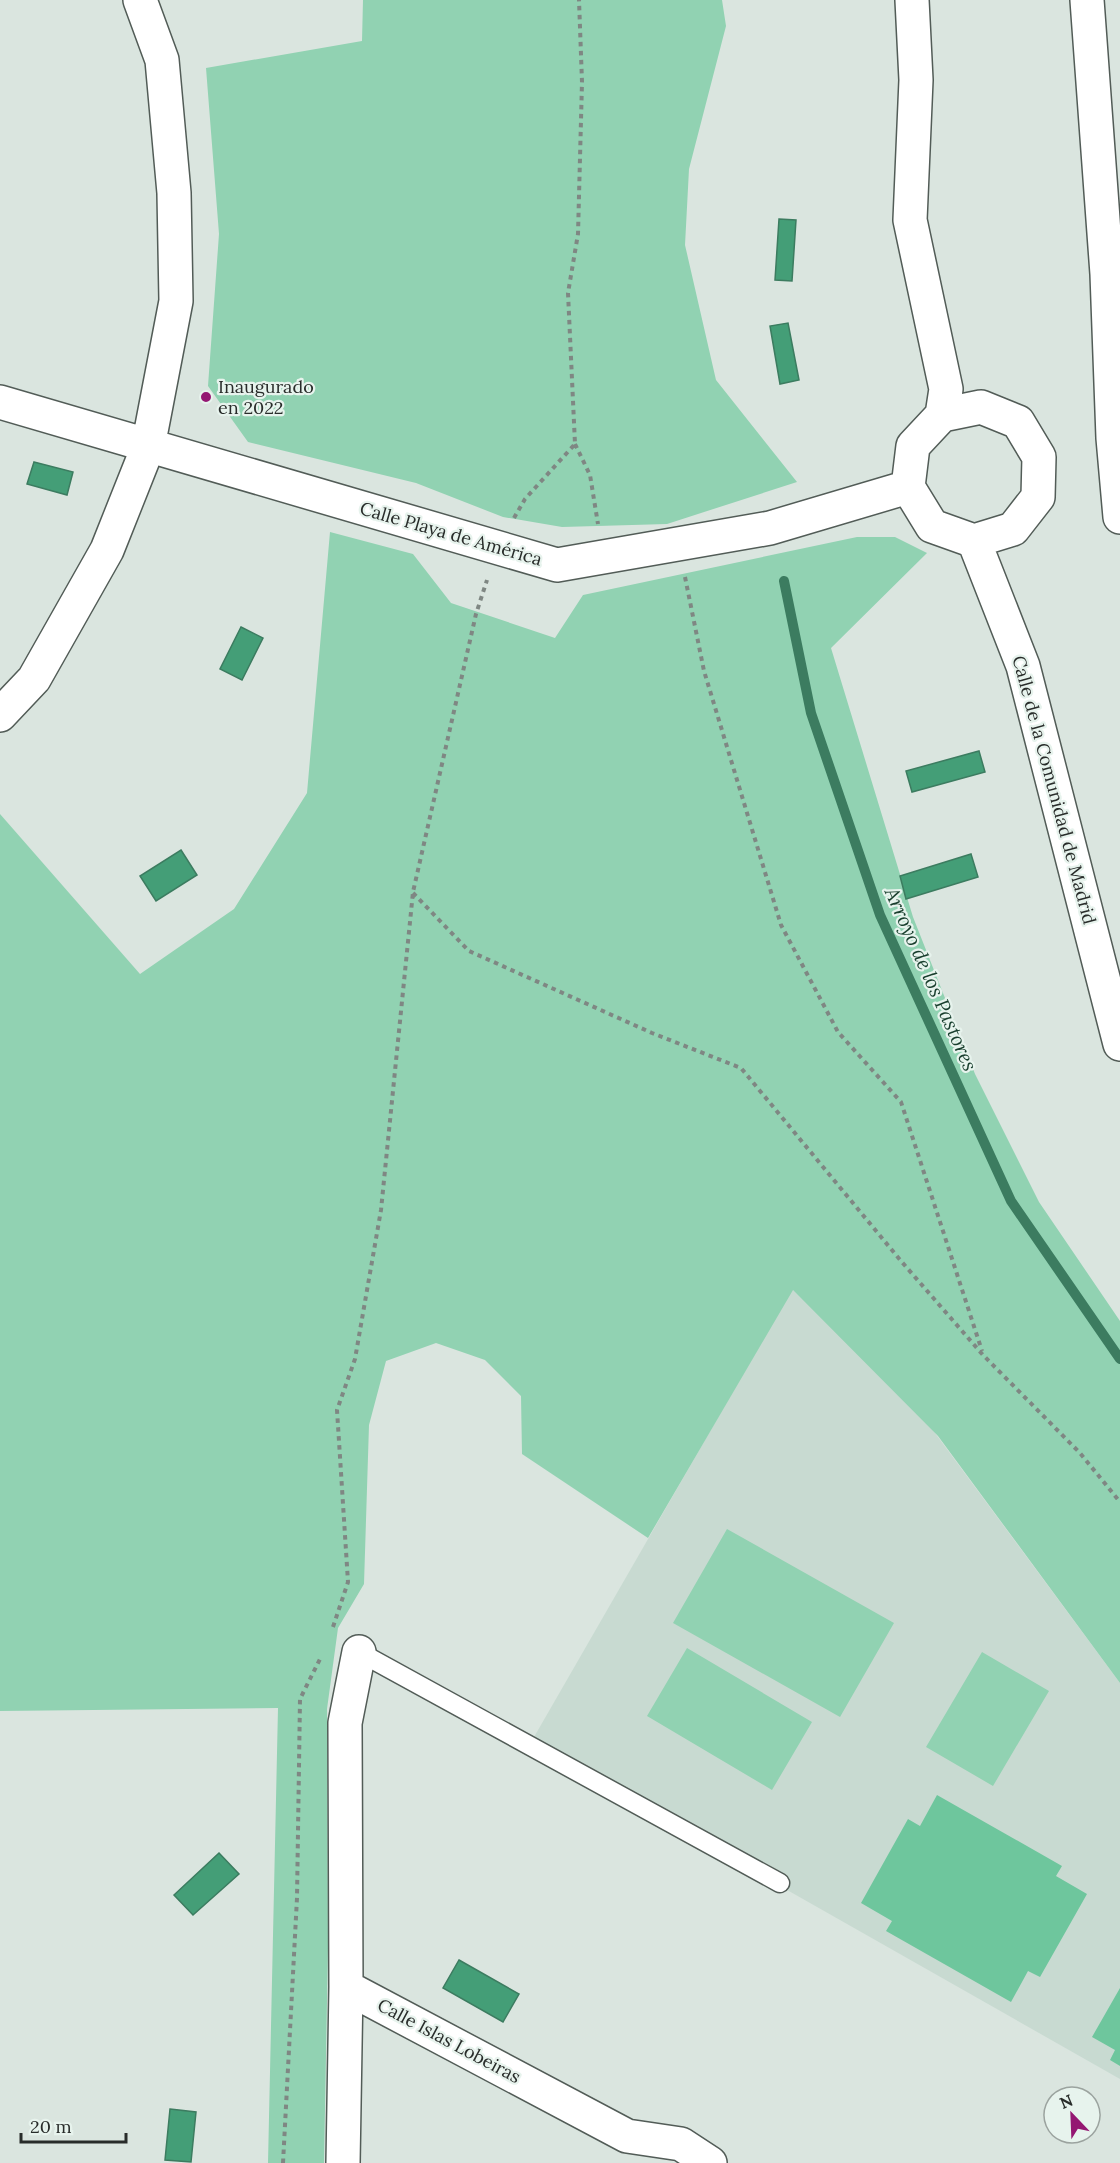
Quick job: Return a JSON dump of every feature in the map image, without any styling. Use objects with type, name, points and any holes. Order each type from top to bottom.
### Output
[{"type":"street","points":[[0,715],[34,679],[107,550],[148,447],[176,301],[174,193],[162,60],[140,0]]},
{"type":"street","points":[[912,0],[916,80],[910,220],[946,389],[942,415],[913,446],[908,487],[932,526],[974,541],[1013,529],[1038,497],[1040,457],[1018,422],[981,407],[942,415]]},
{"type":"street","points":[[1088,0],[1107,274],[1113,438],[1120,518]]},
{"type":"street","name":"Calle Playa de América","points":[[0,402],[557,565],[770,528],[908,487]]},
{"type":"street","name":"Calle de la Comunidad de Madrid","points":[[974,541],[1023,666],[1120,1044]]},
{"type":"street","points":[[343,2163],[346,1987],[345,1724],[359,1652]]},
{"type":"street","name":"Calle Islas Lobeiras","points":[[346,1987],[627,2136],[681,2144],[710,2163]]},
{"type":"lane","points":[[359,1652],[780,1883]]},
{"type":"path","points":[[579,0],[582,82],[578,234],[568,293],[575,444],[590,475],[604,557]]},
{"type":"path","points":[[330,1638],[348,1582],[337,1410],[355,1359],[381,1210],[412,892],[476,614],[498,546],[525,499],[575,444]]},
{"type":"path","points":[[678,544],[704,671],[781,925],[838,1032],[901,1102],[983,1355]]},
{"type":"path","points":[[412,892],[469,951],[652,1033],[741,1068],[901,1261],[983,1355],[1080,1453],[1120,1502]]},
{"type":"path","points":[[283,2163],[297,1899],[300,1699],[326,1649]]},
{"type":"shaded area","points":[[363,0],[722,0],[726,26],[689,169],[685,245],[716,380],[797,482],[667,524],[562,527],[503,517],[416,483],[248,442],[208,386],[219,234],[206,68],[362,41]]},
{"type":"shaded area","points":[[779,219],[796,220],[792,281],[775,280]]},
{"type":"shaded area","points":[[788,323],[799,380],[780,384],[770,326]]},
{"type":"shaded area","points":[[34,462],[73,472],[67,495],[27,484]]},
{"type":"shaded area","points":[[330,532],[413,554],[451,603],[555,638],[583,595],[857,537],[895,537],[927,553],[831,648],[913,917],[975,1074],[1039,1202],[1120,1321],[1120,1683],[938,1436],[793,1290],[648,1538],[522,1454],[521,1396],[485,1360],[436,1343],[386,1361],[369,1425],[364,1584],[338,1628],[327,1709],[328,1948],[324,2163],[268,2163],[278,1708],[0,1711],[0,814],[140,974],[234,909],[307,793]]},
{"type":"shaded area","points":[[241,627],[263,638],[242,680],[220,669]]},
{"type":"shaded area","points":[[979,751],[985,772],[912,792],[906,771]]},
{"type":"shaded area","points":[[181,850],[197,875],[156,901],[140,876]]},
{"type":"shaded area","points":[[971,854],[978,877],[906,899],[900,876]]},
{"type":"shaded area","points":[[792,1289],[915,1406],[1120,1683],[1120,2079],[530,1744]]},
{"type":"shaded area","points":[[727,1529],[894,1623],[840,1717],[673,1623]]},
{"type":"shaded area","points":[[687,1648],[812,1722],[772,1790],[647,1716]]},
{"type":"shaded area","points":[[982,1652],[1049,1691],[993,1786],[926,1747]]},
{"type":"shaded area","points":[[219,1853],[239,1874],[193,1915],[174,1895]]},
{"type":"shaded area","points":[[459,1960],[519,1994],[503,2022],[443,1988]]},
{"type":"shaded area","points":[[170,2109],[196,2112],[191,2162],[165,2160]]},
{"type":"building","points":[[937,1795],[1062,1866],[1056,1876],[1087,1894],[1040,1977],[1028,1971],[1011,2002],[886,1931],[892,1921],[861,1903],[908,1819],[920,1826]]},
{"type":"building","points":[[1120,1988],[1120,2066],[1110,2060],[1115,2050],[1092,2037]]},
{"type":"waterway","name":"Arroyo de los Pastores","points":[[784,581],[811,713],[880,915],[1011,1201],[1120,1359]]},
{"type":"place","name":"Inaugurado en 2022","points":[[206,397]]}]
